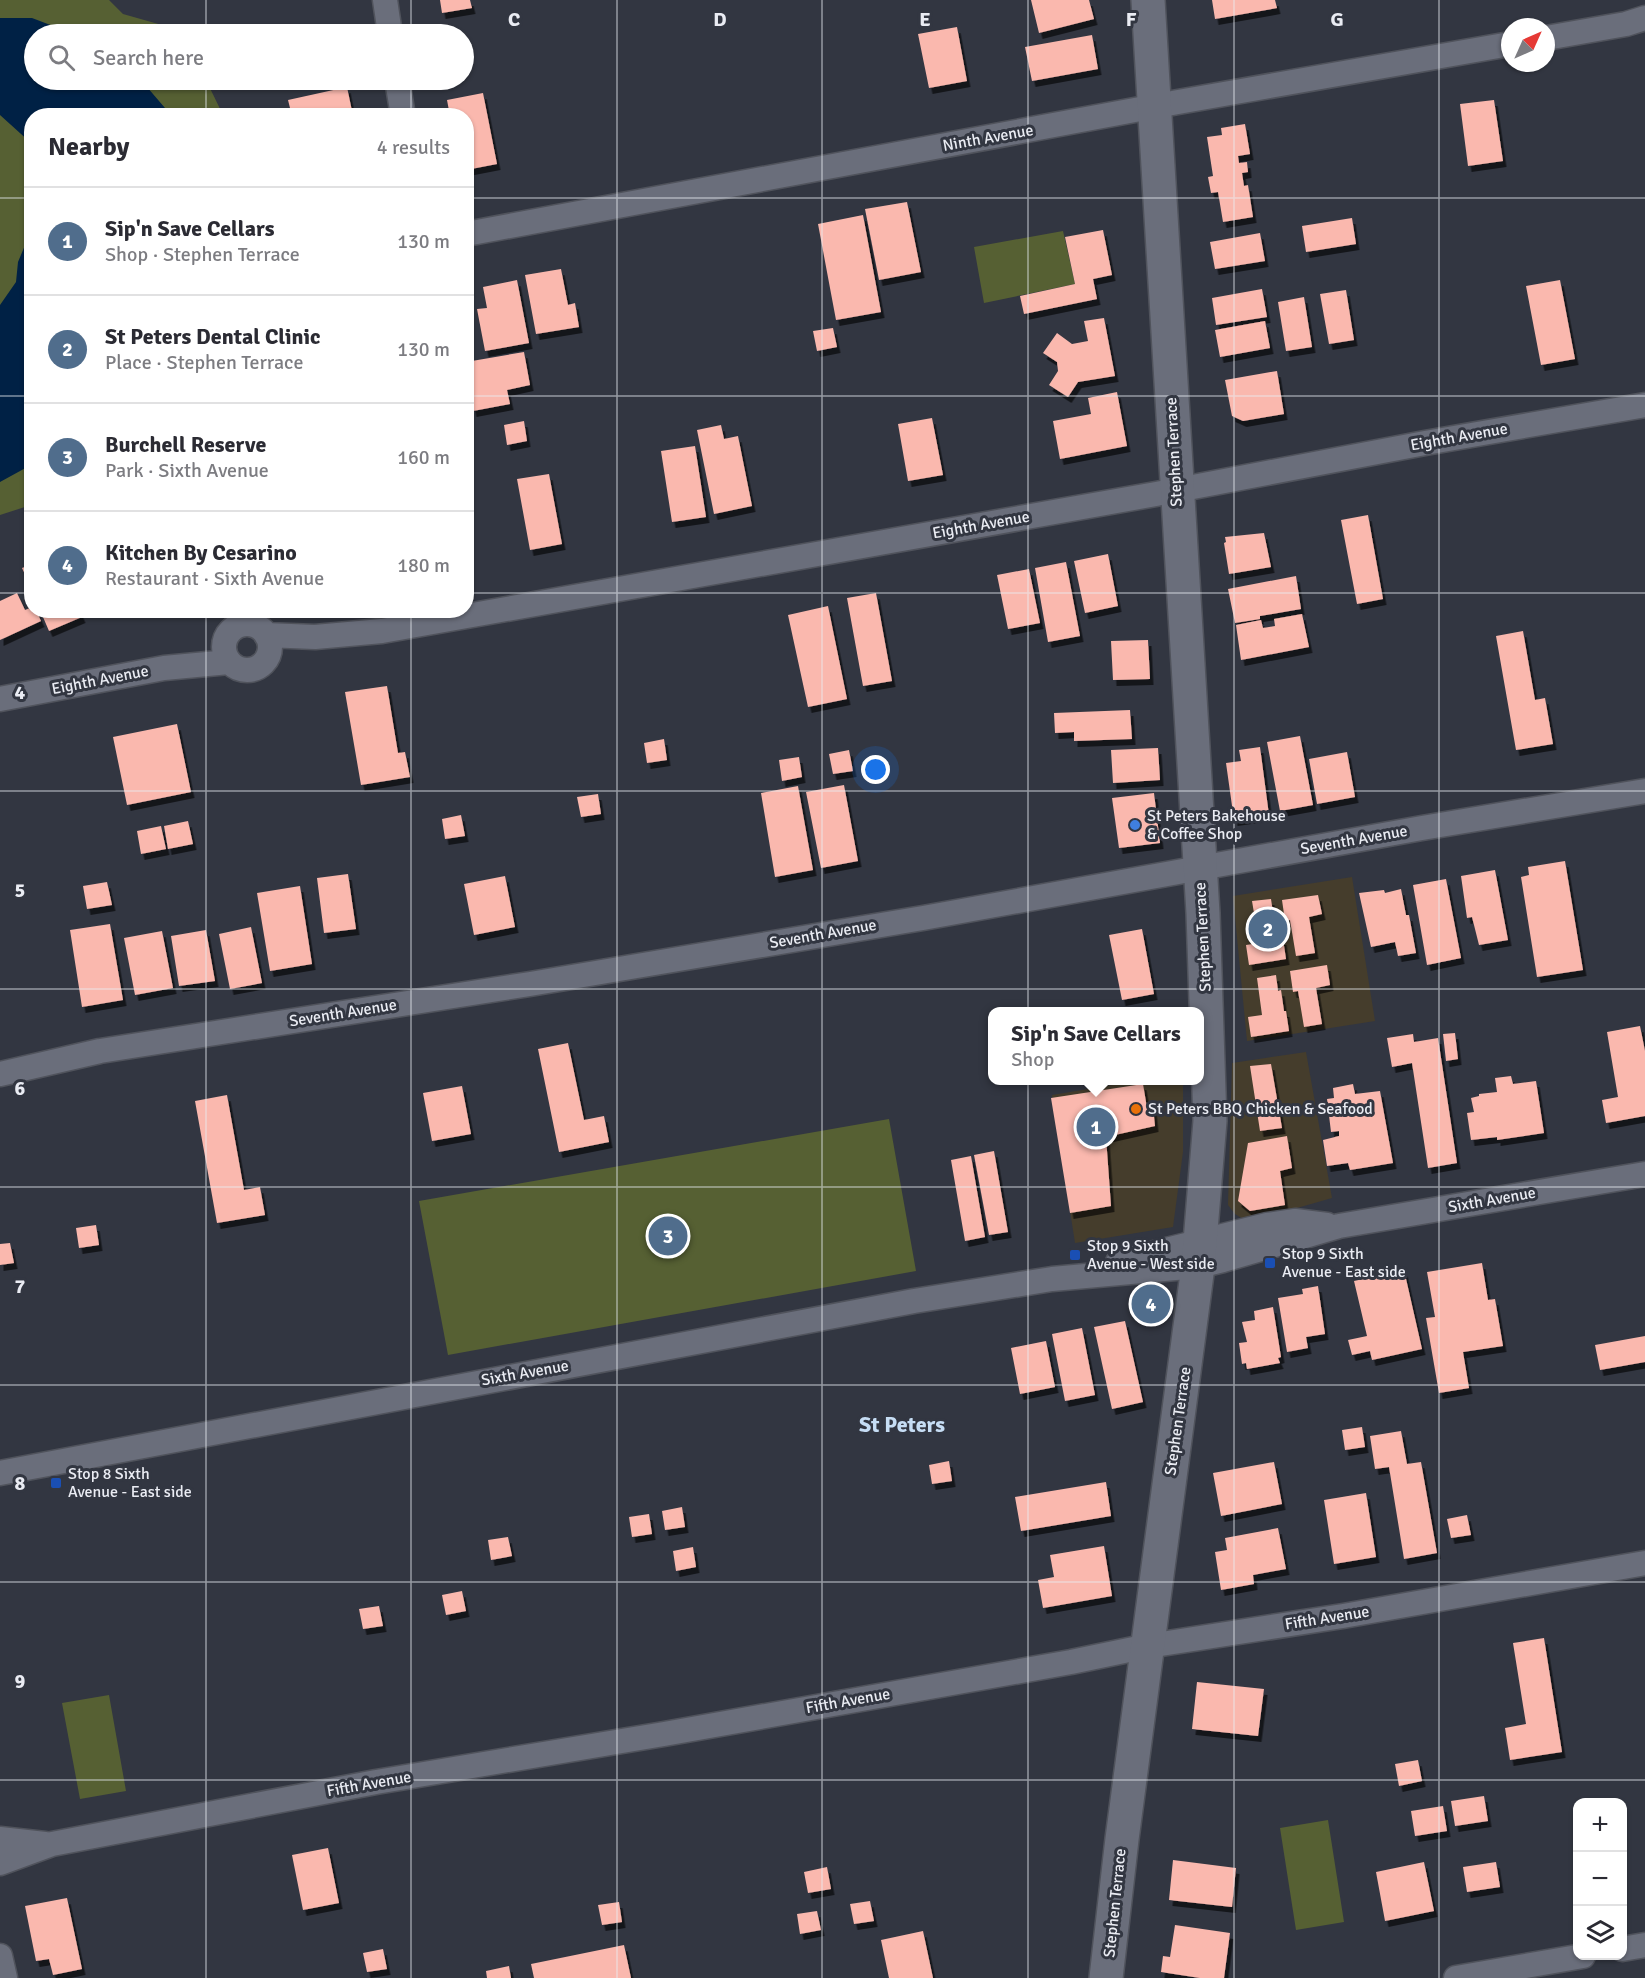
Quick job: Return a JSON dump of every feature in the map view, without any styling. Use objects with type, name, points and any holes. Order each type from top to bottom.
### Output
[{"type":"main road","name":"Stephen Terrace","points":[[1106,1978],[1122,1839],[1200,1253],[1210,1121],[1203,913],[1148,0]]},
{"type":"street","points":[[385,0],[389,24]]},
{"type":"street","points":[[1555,36],[1639,22]]},
{"type":"street","name":"Ninth Avenue","points":[[474,233],[1501,46]]},
{"type":"street","points":[[399,90],[402,108]]},
{"type":"street","name":"Eighth Avenue","points":[[474,615],[1645,405]]},
{"type":"street","name":"Eighth Avenue","points":[[262,631],[315,637],[382,631],[455,618]]},
{"type":"street","points":[[241,625],[262,631],[263,664],[253,670],[238,669],[229,662],[223,648],[229,626],[241,625]]},
{"type":"street","name":"Eighth Avenue","points":[[164,668],[229,626]]},
{"type":"street","name":"Eighth Avenue","points":[[0,699],[164,668],[229,662]]},
{"type":"street","name":"Seventh Avenue","points":[[0,1074],[100,1051],[518,986],[934,916],[1422,828],[1645,791]]},
{"type":"street","name":"Sixth Avenue","points":[[0,1473],[914,1301],[1200,1253],[1267,1225],[1295,1221],[1338,1226],[1645,1174]]},
{"type":"street","name":"Fifth Avenue","points":[[0,1863],[52,1844],[376,1782],[675,1732],[1148,1646],[1343,1616],[1645,1563]]},
{"type":"street","name":"Fifth Avenue","points":[[0,1839],[52,1844]]},
{"type":"street","points":[[1627,1948],[1645,1945]]},
{"type":"street","points":[[0,1956],[4,1978]]},
{"type":"street","points":[[1456,1978],[1573,1958]]},
{"type":"shaded area","points":[[1352,877],[1375,1021],[1247,1041],[1233,896]]},
{"type":"shaded area","points":[[1306,1052],[1332,1198],[1248,1222],[1235,1214],[1228,1205],[1232,1063]]},
{"type":"shaded area","points":[[1112,1085],[1183,1085],[1183,1152],[1173,1227],[1075,1243],[1052,1095]]},
{"type":"green space","points":[[0,0],[109,0],[123,14],[158,24],[24,24],[24,90],[211,90],[220,108],[24,108],[24,507],[0,515]]},
{"type":"green space","points":[[1063,231],[1075,284],[984,303],[974,247]]},
{"type":"green space","points":[[889,1119],[916,1271],[448,1355],[419,1201]]},
{"type":"green space","points":[[109,1695],[126,1791],[80,1799],[62,1703]]},
{"type":"green space","points":[[1328,1820],[1344,1922],[1296,1930],[1280,1828]]},
{"type":"water","points":[[0,18],[32,18],[48,24],[24,24],[24,90],[150,90],[165,108],[24,108],[24,137],[0,115]]},
{"type":"water","points":[[24,248],[24,469],[0,482],[0,305],[16,282],[18,262]]},
{"type":"building","points":[[440,0],[470,0],[472,8],[442,13]]},
{"type":"building","points":[[1031,0],[1089,0],[1094,19],[1039,33]]},
{"type":"building","points":[[1212,0],[1275,0],[1277,8],[1215,19]]},
{"type":"building","points":[[957,27],[967,81],[929,88],[918,34]]},
{"type":"building","points":[[1092,35],[1098,69],[1032,81],[1025,47]]},
{"type":"building","points":[[333,90],[348,90],[351,108],[290,108],[288,100]]},
{"type":"building","points":[[483,93],[497,164],[474,168],[474,108],[448,108],[447,100]]},
{"type":"building","points":[[1494,100],[1503,161],[1468,166],[1460,104]]},
{"type":"building","points":[[1245,124],[1250,154],[1238,156],[1239,163],[1247,162],[1248,172],[1242,173],[1244,186],[1248,185],[1253,217],[1223,222],[1218,192],[1211,193],[1208,177],[1213,176],[1207,137],[1222,135],[1221,128]]},
{"type":"building","points":[[907,202],[921,272],[879,280],[865,209]]},
{"type":"building","points":[[863,215],[881,312],[836,320],[818,224]]},
{"type":"building","points":[[1352,218],[1356,244],[1306,252],[1302,226]]},
{"type":"building","points":[[1103,230],[1112,275],[1093,279],[1097,299],[1024,314],[1020,296],[1075,284],[1065,237]]},
{"type":"building","points":[[1260,233],[1265,261],[1215,269],[1210,242]]},
{"type":"building","points":[[561,269],[568,305],[575,303],[579,327],[536,334],[525,275]]},
{"type":"building","points":[[517,280],[529,343],[485,351],[477,309],[487,308],[483,287]]},
{"type":"building","points":[[1560,280],[1575,359],[1541,365],[1526,286]]},
{"type":"building","points":[[1262,289],[1267,317],[1216,325],[1212,298]]},
{"type":"building","points":[[1346,290],[1354,340],[1329,344],[1320,294]]},
{"type":"building","points":[[1304,297],[1312,347],[1286,351],[1278,302]]},
{"type":"building","points":[[1104,318],[1115,376],[1078,382],[1068,397],[1049,385],[1058,371],[1057,362],[1043,353],[1057,333],[1072,344],[1088,341],[1084,321]]},
{"type":"building","points":[[1265,321],[1270,348],[1220,357],[1215,330]]},
{"type":"building","points":[[833,328],[837,347],[817,351],[813,331]]},
{"type":"building","points":[[524,352],[530,385],[507,390],[510,404],[474,411],[474,361]]},
{"type":"building","points":[[1277,371],[1284,414],[1243,421],[1232,416],[1225,380]]},
{"type":"building","points":[[1117,392],[1127,446],[1060,459],[1053,421],[1091,414],[1088,398]]},
{"type":"building","points":[[932,418],[943,475],[908,481],[898,424]]},
{"type":"building","points":[[524,421],[527,441],[507,445],[504,425]]},
{"type":"building","points":[[721,425],[724,439],[738,436],[752,506],[714,514],[697,430]]},
{"type":"building","points":[[695,446],[706,517],[672,522],[661,451]]},
{"type":"building","points":[[549,474],[562,544],[530,550],[517,479]]},
{"type":"building","points":[[1368,515],[1383,599],[1357,604],[1341,520]]},
{"type":"building","points":[[1264,533],[1271,567],[1229,574],[1225,537]]},
{"type":"building","points":[[1108,554],[1118,606],[1085,613],[1074,561]]},
{"type":"building","points":[[1066,562],[1080,636],[1048,642],[1035,568]]},
{"type":"building","points":[[1029,569],[1040,623],[1008,629],[997,575]]},
{"type":"building","points":[[1296,576],[1301,609],[1235,623],[1228,589]]},
{"type":"building","points":[[17,593],[24,608],[24,618],[40,618],[41,621],[0,640],[0,601]]},
{"type":"building","points":[[876,593],[892,681],[863,686],[847,598]]},
{"type":"building","points":[[828,606],[847,699],[808,707],[788,615]]},
{"type":"building","points":[[1302,614],[1309,647],[1241,660],[1236,625],[1261,620],[1263,628],[1275,626],[1274,619]]},
{"type":"building","points":[[43,618],[80,618],[49,631]]},
{"type":"building","points":[[1523,631],[1535,700],[1545,698],[1553,744],[1516,750],[1496,636]]},
{"type":"building","points":[[1148,640],[1150,679],[1113,680],[1111,641]]},
{"type":"building","points":[[387,686],[398,753],[405,752],[410,777],[361,785],[345,692]]},
{"type":"building","points":[[1130,710],[1132,739],[1074,741],[1074,732],[1055,733],[1054,713]]},
{"type":"building","points":[[177,724],[191,792],[127,805],[113,737]]},
{"type":"building","points":[[1300,736],[1313,805],[1280,811],[1267,742]]},
{"type":"building","points":[[664,739],[667,760],[647,763],[644,743]]},
{"type":"building","points":[[1260,747],[1269,815],[1234,820],[1226,763],[1241,761],[1239,750]]},
{"type":"building","points":[[1158,748],[1160,780],[1113,783],[1111,750]]},
{"type":"building","points":[[849,750],[853,771],[833,774],[829,754]]},
{"type":"building","points":[[1347,752],[1355,797],[1317,804],[1309,759]]},
{"type":"building","points":[[799,757],[802,777],[782,781],[779,760]]},
{"type":"building","points":[[844,785],[858,861],[821,868],[806,792]]},
{"type":"building","points":[[798,786],[813,870],[775,877],[761,793]]},
{"type":"building","points":[[1154,793],[1160,843],[1119,848],[1112,798]]},
{"type":"building","points":[[598,794],[601,814],[581,817],[577,797]]},
{"type":"building","points":[[461,815],[465,836],[445,839],[442,819]]},
{"type":"building","points":[[188,821],[193,844],[168,849],[164,826]]},
{"type":"building","points":[[161,826],[166,849],[141,854],[137,831]]},
{"type":"building","points":[[1565,861],[1583,970],[1537,977],[1521,877],[1529,875],[1528,867]]},
{"type":"building","points":[[1495,870],[1508,940],[1479,945],[1472,917],[1467,918],[1461,876]]},
{"type":"building","points":[[348,874],[356,929],[324,933],[317,878]]},
{"type":"building","points":[[505,876],[515,927],[474,935],[464,884]]},
{"type":"building","points":[[1446,879],[1461,958],[1427,965],[1413,885]]},
{"type":"building","points":[[107,882],[112,905],[87,909],[83,886]]},
{"type":"building","points":[[300,886],[312,964],[270,971],[257,893]]},
{"type":"building","points":[[1401,889],[1406,915],[1409,915],[1416,953],[1398,956],[1395,942],[1371,947],[1359,893],[1384,890],[1385,893]]},
{"type":"building","points":[[1318,895],[1322,914],[1309,917],[1315,953],[1296,956],[1290,920],[1285,921],[1282,900]]},
{"type":"building","points":[[1271,899],[1280,939],[1283,939],[1286,959],[1249,965],[1246,945],[1259,943],[1252,901]]},
{"type":"building","points":[[110,924],[123,1000],[82,1007],[70,930]]},
{"type":"building","points":[[251,927],[262,983],[230,989],[219,934]]},
{"type":"building","points":[[1142,929],[1154,994],[1122,1000],[1109,935]]},
{"type":"building","points":[[206,930],[215,981],[179,986],[171,936]]},
{"type":"building","points":[[162,931],[173,988],[135,995],[124,938]]},
{"type":"building","points":[[1327,965],[1330,985],[1316,988],[1322,1024],[1304,1027],[1298,991],[1293,992],[1290,971]]},
{"type":"building","points":[[1276,975],[1289,1031],[1251,1037],[1248,1017],[1262,1015],[1257,978]]},
{"type":"building","points":[[1640,1026],[1645,1051],[1645,1116],[1606,1123],[1602,1100],[1618,1097],[1607,1032]]},
{"type":"building","points":[[1455,1033],[1458,1059],[1446,1061],[1443,1034]]},
{"type":"building","points":[[1413,1034],[1414,1042],[1438,1038],[1457,1163],[1428,1168],[1412,1063],[1392,1067],[1387,1038]]},
{"type":"building","points":[[568,1043],[584,1120],[604,1116],[609,1142],[559,1152],[538,1049]]},
{"type":"building","points":[[1271,1064],[1282,1128],[1260,1131],[1250,1066]]},
{"type":"building","points":[[1511,1076],[1513,1084],[1536,1081],[1544,1133],[1497,1140],[1497,1137],[1471,1140],[1467,1113],[1474,1112],[1471,1098],[1479,1094],[1497,1092],[1495,1078]]},
{"type":"building","points":[[1353,1084],[1355,1094],[1380,1091],[1393,1163],[1350,1170],[1348,1163],[1327,1166],[1323,1140],[1339,1136],[1339,1131],[1331,1132],[1327,1099],[1334,1098],[1333,1088]]},
{"type":"building","points":[[1143,1085],[1147,1108],[1153,1107],[1155,1126],[1106,1137],[1111,1206],[1070,1213],[1051,1098]]},
{"type":"building","points":[[462,1086],[471,1134],[432,1141],[423,1093]]},
{"type":"building","points":[[227,1095],[244,1190],[260,1187],[265,1215],[217,1223],[195,1101]]},
{"type":"building","points":[[1287,1136],[1292,1168],[1280,1171],[1285,1205],[1250,1211],[1238,1201],[1248,1143]]},
{"type":"building","points":[[994,1151],[1008,1232],[989,1235],[974,1155]]},
{"type":"building","points":[[971,1156],[985,1237],[965,1241],[951,1160]]},
{"type":"building","points":[[96,1225],[99,1245],[79,1248],[76,1228]]},
{"type":"building","points":[[10,1243],[14,1263],[0,1265],[0,1244]]},
{"type":"building","points":[[1482,1263],[1488,1300],[1495,1299],[1503,1346],[1463,1352],[1469,1388],[1439,1393],[1426,1318],[1435,1317],[1427,1272]]},
{"type":"building","points":[[1404,1270],[1422,1349],[1372,1360],[1370,1351],[1352,1355],[1348,1340],[1367,1336],[1354,1281]]},
{"type":"building","points":[[1318,1286],[1325,1334],[1306,1337],[1308,1348],[1287,1352],[1278,1298],[1303,1294],[1302,1289]]},
{"type":"building","points":[[1273,1307],[1280,1363],[1247,1369],[1246,1363],[1242,1364],[1239,1343],[1247,1342],[1242,1322],[1255,1320],[1254,1311]]},
{"type":"building","points":[[1125,1321],[1143,1402],[1112,1409],[1094,1327]]},
{"type":"building","points":[[1082,1328],[1095,1395],[1065,1401],[1052,1334]]},
{"type":"building","points":[[1645,1336],[1645,1362],[1600,1370],[1595,1345]]},
{"type":"building","points":[[1046,1341],[1055,1387],[1020,1394],[1011,1348]]},
{"type":"building","points":[[1362,1427],[1365,1447],[1345,1450],[1342,1430]]},
{"type":"building","points":[[1401,1431],[1407,1464],[1421,1462],[1437,1553],[1404,1559],[1389,1467],[1375,1469],[1370,1436]]},
{"type":"building","points":[[949,1461],[952,1481],[932,1484],[929,1465]]},
{"type":"building","points":[[1274,1462],[1282,1504],[1221,1516],[1213,1473]]},
{"type":"building","points":[[1106,1482],[1111,1516],[1021,1531],[1015,1497]]},
{"type":"building","points":[[1366,1493],[1376,1557],[1334,1564],[1324,1500]]},
{"type":"building","points":[[682,1507],[685,1527],[665,1530],[662,1511]]},
{"type":"building","points":[[649,1514],[652,1534],[632,1537],[629,1517]]},
{"type":"building","points":[[1467,1515],[1471,1535],[1451,1538],[1447,1519]]},
{"type":"building","points":[[1278,1528],[1286,1569],[1253,1575],[1254,1584],[1221,1590],[1215,1552],[1227,1550],[1225,1538]]},
{"type":"building","points":[[508,1537],[512,1556],[491,1560],[488,1540]]},
{"type":"building","points":[[1104,1546],[1112,1596],[1043,1608],[1038,1580],[1054,1577],[1050,1555]]},
{"type":"building","points":[[693,1547],[696,1567],[676,1571],[673,1551]]},
{"type":"building","points":[[462,1591],[466,1611],[446,1615],[442,1595]]},
{"type":"building","points":[[379,1606],[383,1626],[363,1629],[359,1609]]},
{"type":"building","points":[[1544,1638],[1562,1752],[1510,1760],[1505,1728],[1526,1724],[1513,1643]]},
{"type":"building","points":[[1197,1682],[1264,1689],[1258,1736],[1192,1729]]},
{"type":"building","points":[[1418,1760],[1422,1781],[1399,1786],[1395,1764]]},
{"type":"building","points":[[1484,1796],[1488,1821],[1455,1826],[1451,1801]]},
{"type":"building","points":[[1443,1806],[1447,1831],[1415,1836],[1411,1811]]},
{"type":"building","points":[[328,1848],[339,1903],[303,1910],[292,1855]]},
{"type":"building","points":[[1173,1860],[1236,1868],[1232,1907],[1169,1900]]},
{"type":"building","points":[[1424,1862],[1434,1911],[1385,1921],[1376,1872]]},
{"type":"building","points":[[1496,1862],[1500,1887],[1467,1892],[1463,1867]]},
{"type":"building","points":[[827,1867],[831,1889],[808,1893],[804,1872]]},
{"type":"building","points":[[67,1898],[82,1969],[53,1975],[49,1959],[36,1961],[25,1906]]},
{"type":"building","points":[[870,1901],[874,1921],[854,1924],[850,1904]]},
{"type":"building","points":[[619,1902],[622,1922],[602,1925],[598,1905]]},
{"type":"building","points":[[817,1911],[821,1930],[800,1934],[797,1914]]},
{"type":"building","points":[[1175,1925],[1230,1933],[1224,1978],[1200,1978],[1161,1972],[1163,1956],[1170,1957]]},
{"type":"building","points":[[923,1931],[933,1978],[889,1978],[881,1940]]},
{"type":"building","points":[[624,1945],[631,1978],[534,1978],[531,1964]]},
{"type":"building","points":[[383,1949],[387,1969],[367,1972],[363,1953]]},
{"type":"building","points":[[509,1966],[511,1978],[487,1978],[486,1971]]},
{"type":"place","name":"St Peters Bakehouse & Coffee Shop","points":[[1135,825]]},
{"type":"place","name":"St Peters Dental Clinic","points":[[1268,929]]},
{"type":"place","name":"St Peters BBQ Chicken & Seafood","points":[[1136,1109]]},
{"type":"place","name":"Sip'n Save Cellars","points":[[1096,1127]]},
{"type":"place","name":"Burchell Reserve","points":[[668,1236]]},
{"type":"place","name":"Stop 9 Sixth Avenue - West side","points":[[1075,1255]]},
{"type":"place","name":"Stop 9 Sixth Avenue - East side","points":[[1270,1263]]},
{"type":"place","name":"Kitchen By Cesarino","points":[[1151,1304]]},
{"type":"place","name":"Stop 8 Sixth Avenue - East side","points":[[56,1483]]},
{"type":"district","name":"St Peters","points":[[902,1424]]}]
